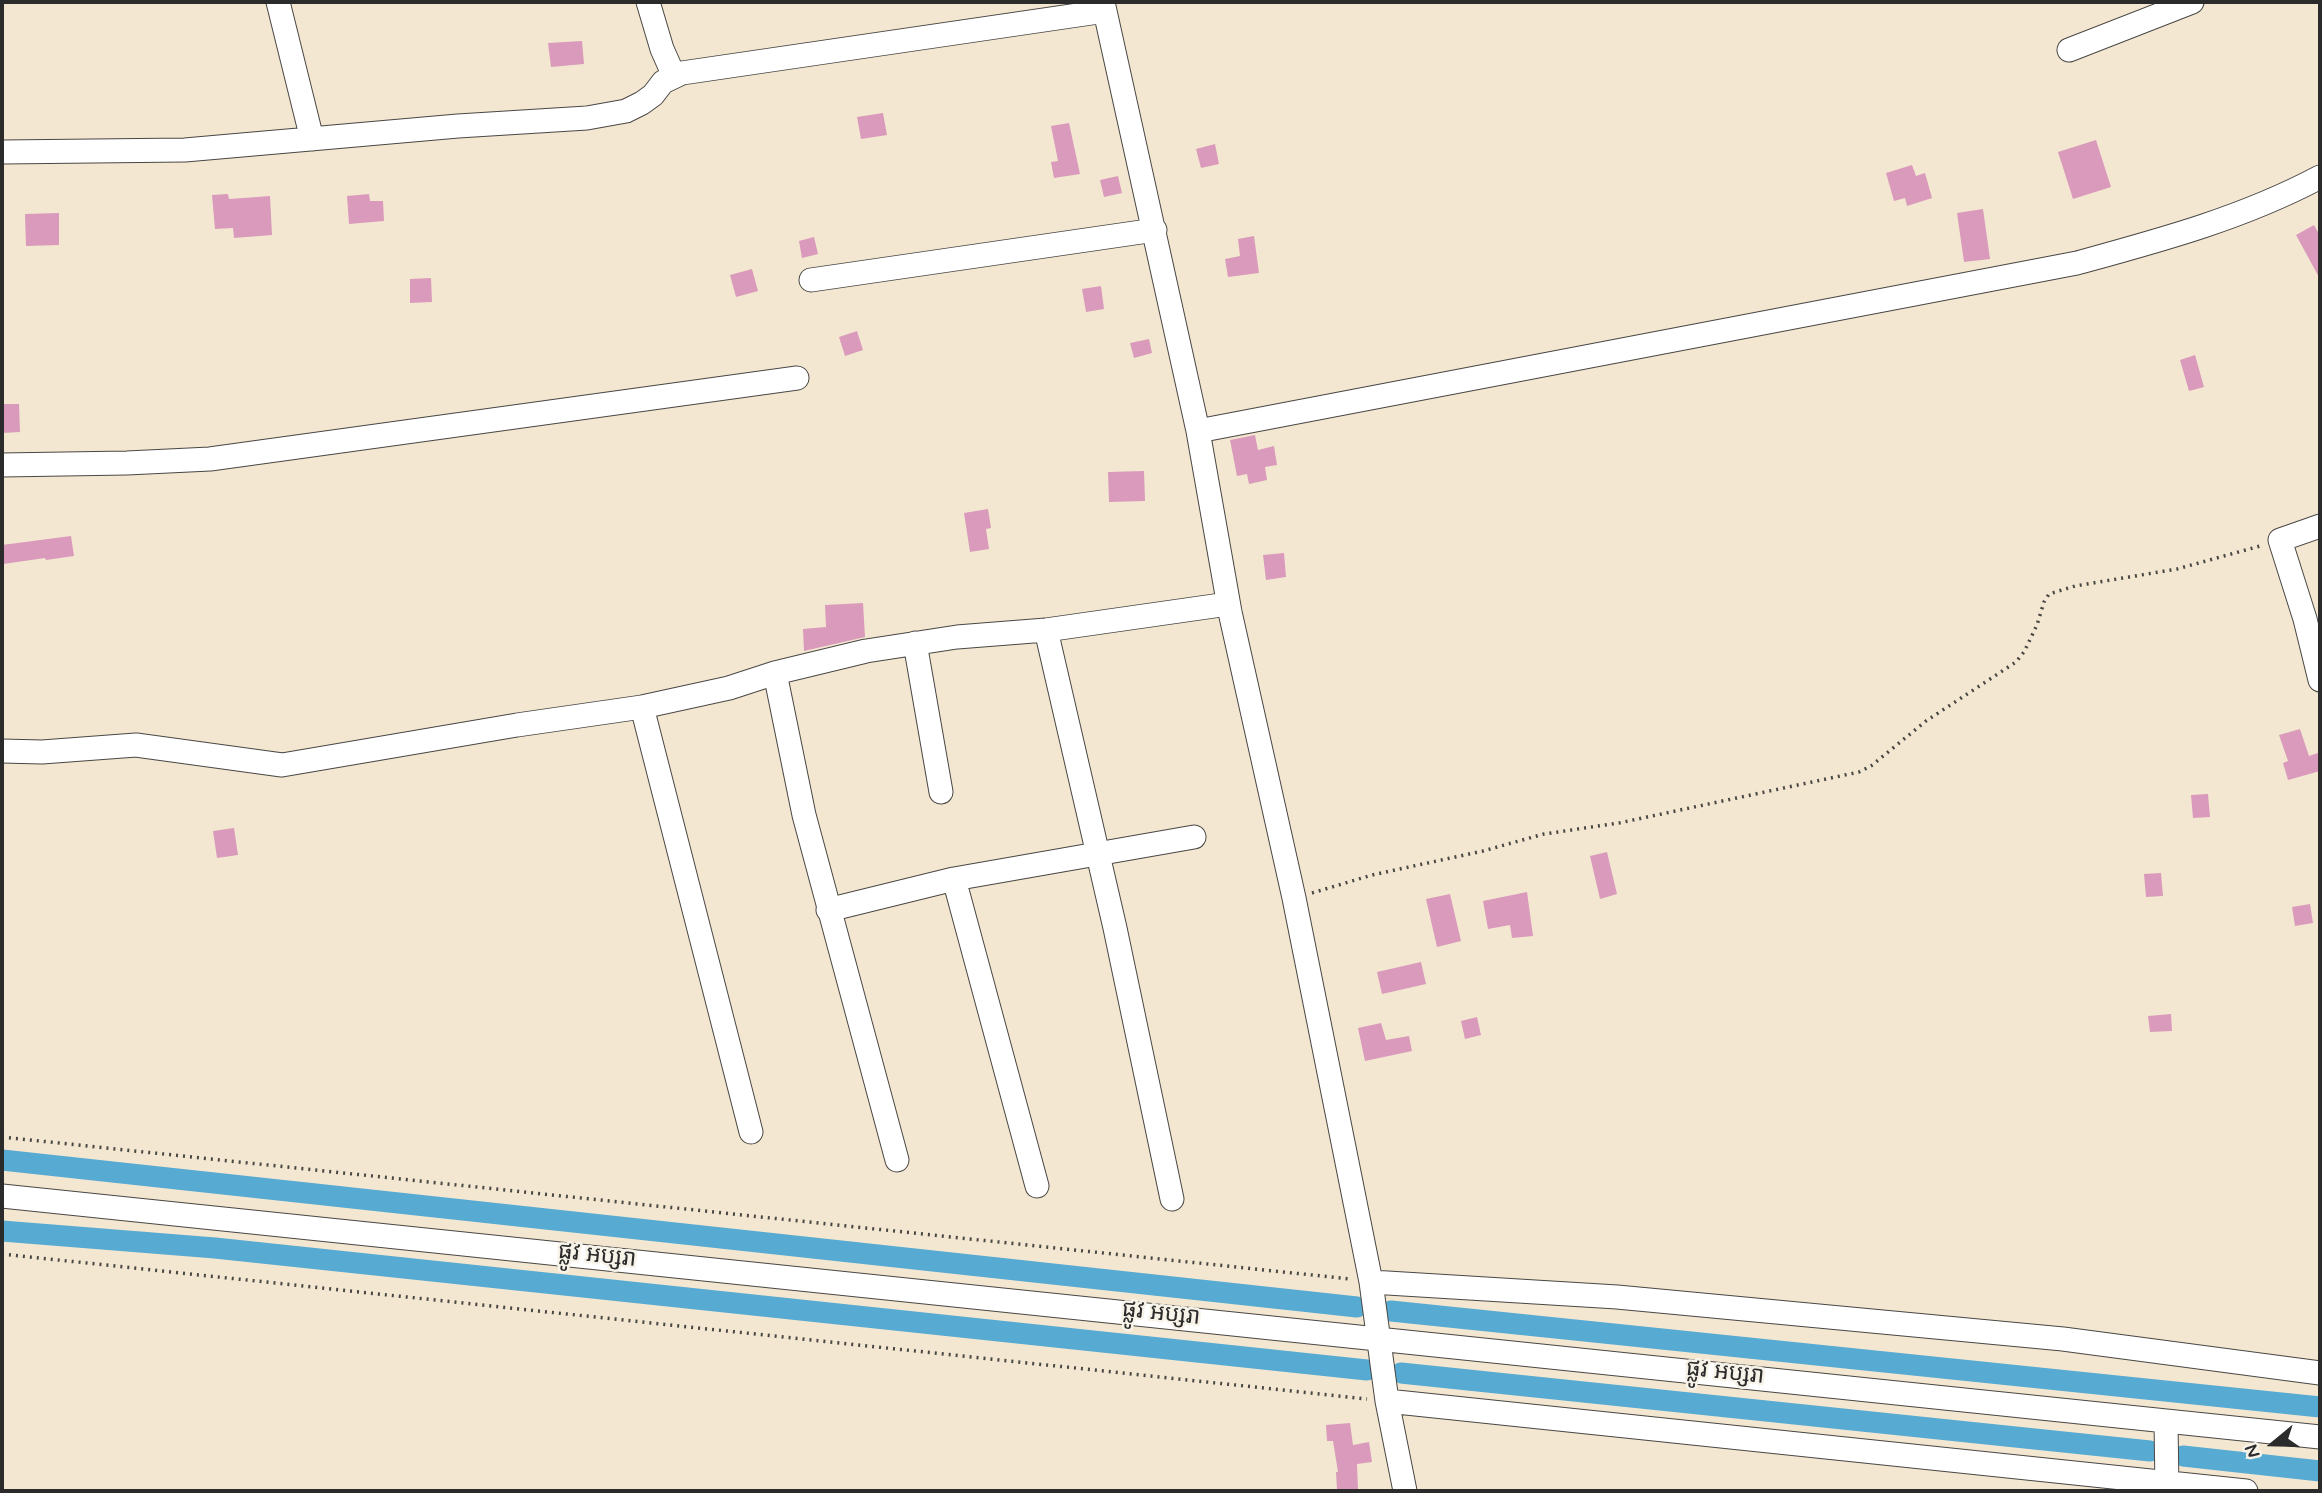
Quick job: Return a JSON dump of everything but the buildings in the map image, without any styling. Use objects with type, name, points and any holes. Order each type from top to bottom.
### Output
[{"type":"street","points":[[278,2],[312,139]]},
{"type":"street","points":[[648,2],[662,49],[674,76]]},
{"type":"street","points":[[2069,50],[2192,2]]},
{"type":"street","points":[[2,152],[184,150],[458,126],[587,118],[626,111],[653,95],[663,82],[674,76],[1104,7],[1198,431],[1228,604],[1294,898],[1371,1282],[1387,1401],[1405,1491]]},
{"type":"street","points":[[1198,431],[2077,263],[2193,231],[2286,196],[2320,177]]},
{"type":"street","points":[[811,280],[1155,230]]},
{"type":"street","points":[[2,465],[210,459],[797,378]]},
{"type":"street","points":[[2320,526],[2280,540],[2305,619],[2320,680]]},
{"type":"street","points":[[2,751],[52,751],[136,745],[282,765],[517,725],[642,707],[729,688],[775,673],[866,651],[957,637],[1046,631],[1228,604]]},
{"type":"street","points":[[1046,631],[1171,1199]]},
{"type":"street","points":[[915,643],[941,792]]},
{"type":"street","points":[[775,673],[791,760],[828,911],[897,1160]]},
{"type":"street","points":[[642,707],[751,1132]]},
{"type":"street","points":[[828,911],[954,879],[1194,837]]},
{"type":"street","points":[[954,879],[1037,1186]]},
{"type":"street","name":"ផ្លូវ អប្សរា","points":[[2,1196],[2320,1437]]},
{"type":"street","points":[[1371,1282],[1617,1297],[2063,1339],[2320,1373]]},
{"type":"street","points":[[1387,1401],[2167,1487],[2246,1491]]},
{"type":"street","points":[[2166,1421],[2167,1487]]},
{"type":"path","points":[[1294,898],[1544,834],[1619,823],[1858,772],[1871,766],[1926,721],[2016,662],[2033,634],[2043,602],[2049,594],[2076,586],[2177,569],[2280,540]]},
{"type":"path","points":[[2,1137],[1371,1282]]},
{"type":"path","points":[[2,1254],[1387,1401]]},
{"type":"waterway","points":[[2,1160],[1357,1307]]},
{"type":"waterway","points":[[2,1231],[215,1248],[1367,1370]]},
{"type":"waterway","points":[[1391,1311],[2320,1407]]},
{"type":"waterway","points":[[1401,1373],[2150,1451]]},
{"type":"waterway","points":[[2183,1456],[2320,1471]]}]
